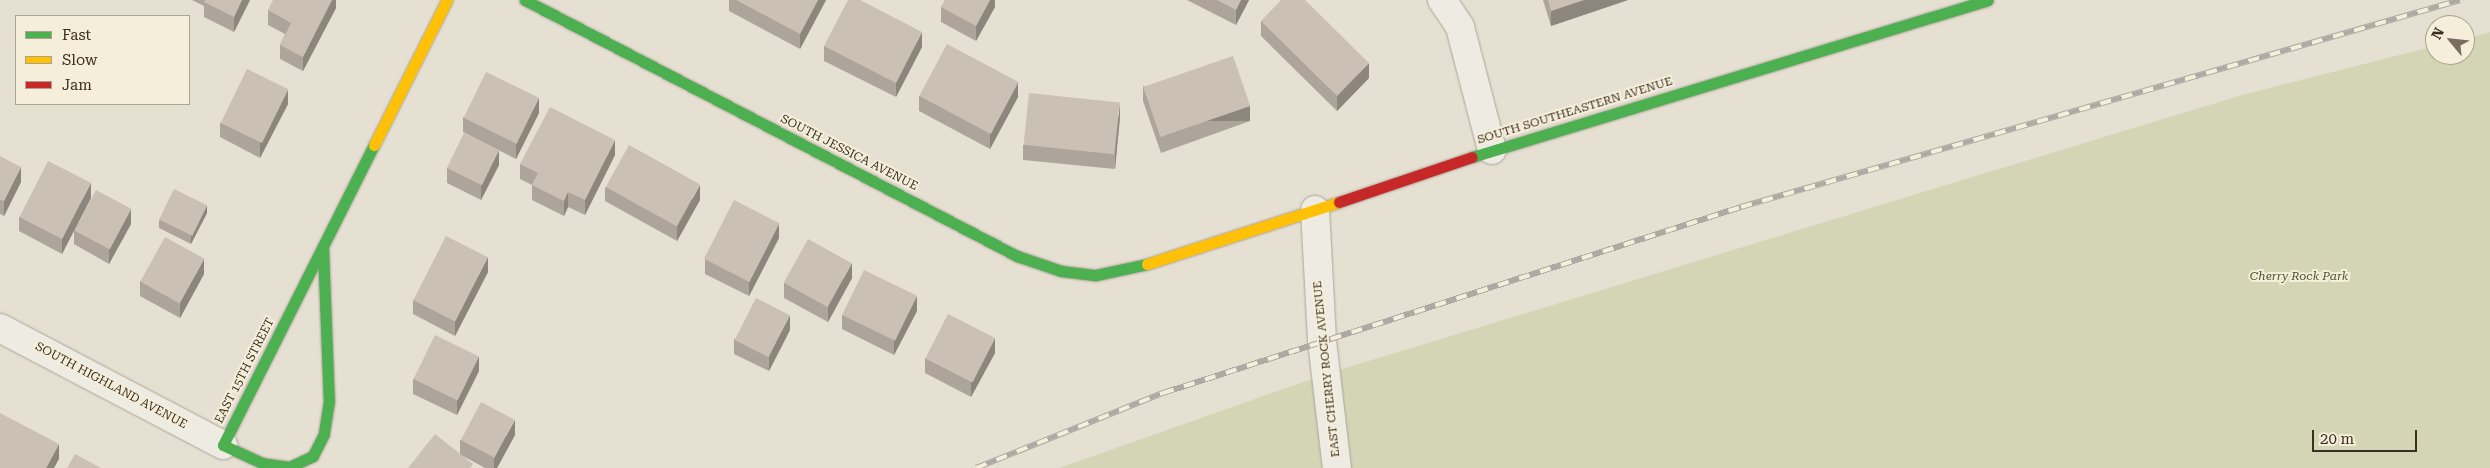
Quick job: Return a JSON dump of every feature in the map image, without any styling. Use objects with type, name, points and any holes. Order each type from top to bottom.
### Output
[{"type":"street","name":"EAST 15TH STREET","points":[[323,248],[329,401],[324,434],[313,456],[289,467],[262,463],[223,444],[447,0]]},
{"type":"street","name":"SOUTH JESSICA AVENUE","points":[[525,0],[1017,256],[1061,271],[1096,275],[1173,258]]},
{"type":"street","points":[[1442,0],[1460,26],[1492,150]]},
{"type":"street","name":"SOUTH SOUTHEASTERN AVENUE","points":[[1173,258],[1492,150],[1988,0]]},
{"type":"street","name":"EAST CHERRY ROCK AVENUE","points":[[1315,210],[1322,341],[1337,468]]},
{"type":"street","name":"SOUTH HIGHLAND AVENUE","points":[[0,328],[223,444]]},
{"type":"green space","name":"Cherry Rock Park","points":[[2490,32],[2490,468],[1059,468],[1326,374],[2242,95],[2425,49],[2425,65],[2475,65],[2475,36]]},
{"type":"building","points":[[205,0],[242,0],[234,17],[204,2]]},
{"type":"building","points":[[273,0],[332,0],[303,57],[280,45],[291,23],[268,10]]},
{"type":"building","points":[[736,0],[818,0],[800,34]]},
{"type":"building","points":[[848,0],[860,0],[922,32],[896,83],[824,46]]},
{"type":"building","points":[[945,0],[990,0],[976,26],[941,7]]},
{"type":"building","points":[[1217,0],[1241,0],[1236,10]]},
{"type":"building","points":[[1281,0],[1305,0],[1369,63],[1337,96],[1261,21]]},
{"type":"building","points":[[1548,0],[1584,0],[1551,11]]},
{"type":"building","points":[[947,44],[1019,82],[991,134],[919,96]]},
{"type":"building","points":[[1233,56],[1250,106],[1160,137],[1143,87]]},
{"type":"building","points":[[247,69],[288,89],[262,143],[221,123]]},
{"type":"building","points":[[486,72],[539,98],[517,144],[464,118]]},
{"type":"building","points":[[1029,93],[1120,103],[1114,154],[1024,145]]},
{"type":"building","points":[[550,107],[615,140],[585,200],[568,192],[564,201],[532,185],[538,173],[520,164]]},
{"type":"building","points":[[464,133],[499,150],[482,185],[447,168]]},
{"type":"building","points":[[629,145],[700,184],[677,226],[606,187]]},
{"type":"building","points":[[0,156],[21,167],[4,201],[0,200]]},
{"type":"building","points":[[48,161],[91,183],[62,239],[19,217]]},
{"type":"building","points":[[174,189],[207,205],[192,236],[159,220]]},
{"type":"building","points":[[96,190],[131,209],[110,249],[74,231]]},
{"type":"building","points":[[734,200],[779,223],[749,282],[704,259]]},
{"type":"building","points":[[446,236],[488,257],[455,321],[413,300]]},
{"type":"building","points":[[165,237],[204,259],[180,303],[140,282]]},
{"type":"building","points":[[808,239],[852,263],[827,307],[784,283]]},
{"type":"building","points":[[864,270],[917,296],[895,341],[842,315]]},
{"type":"building","points":[[756,298],[790,315],[769,357],[735,340]]},
{"type":"building","points":[[948,314],[995,338],[973,383],[925,359]]},
{"type":"building","points":[[435,335],[479,356],[458,401],[414,379]]},
{"type":"building","points":[[481,402],[515,420],[494,458],[461,440]]},
{"type":"building","points":[[0,413],[59,444],[46,468],[0,468]]},
{"type":"building","points":[[435,434],[473,464],[470,468],[408,468]]},
{"type":"building","points":[[75,454],[101,468],[67,468]]},
{"type":"railway","points":[[976,468],[1163,393],[1741,207],[2460,0]]},
{"type":"traffic: fast","points":[[525,0],[1017,256],[1061,271],[1096,275],[1147,264]]},
{"type":"traffic: fast","points":[[1472,157],[1988,0]]},
{"type":"traffic: fast","points":[[323,248],[329,401],[324,434],[313,456],[289,467],[262,463],[223,445],[374,145]]},
{"type":"traffic: slow","points":[[374,145],[447,0]]},
{"type":"traffic: slow","points":[[1147,264],[1339,202]]},
{"type":"traffic: jam","points":[[1339,202],[1472,157]]}]
